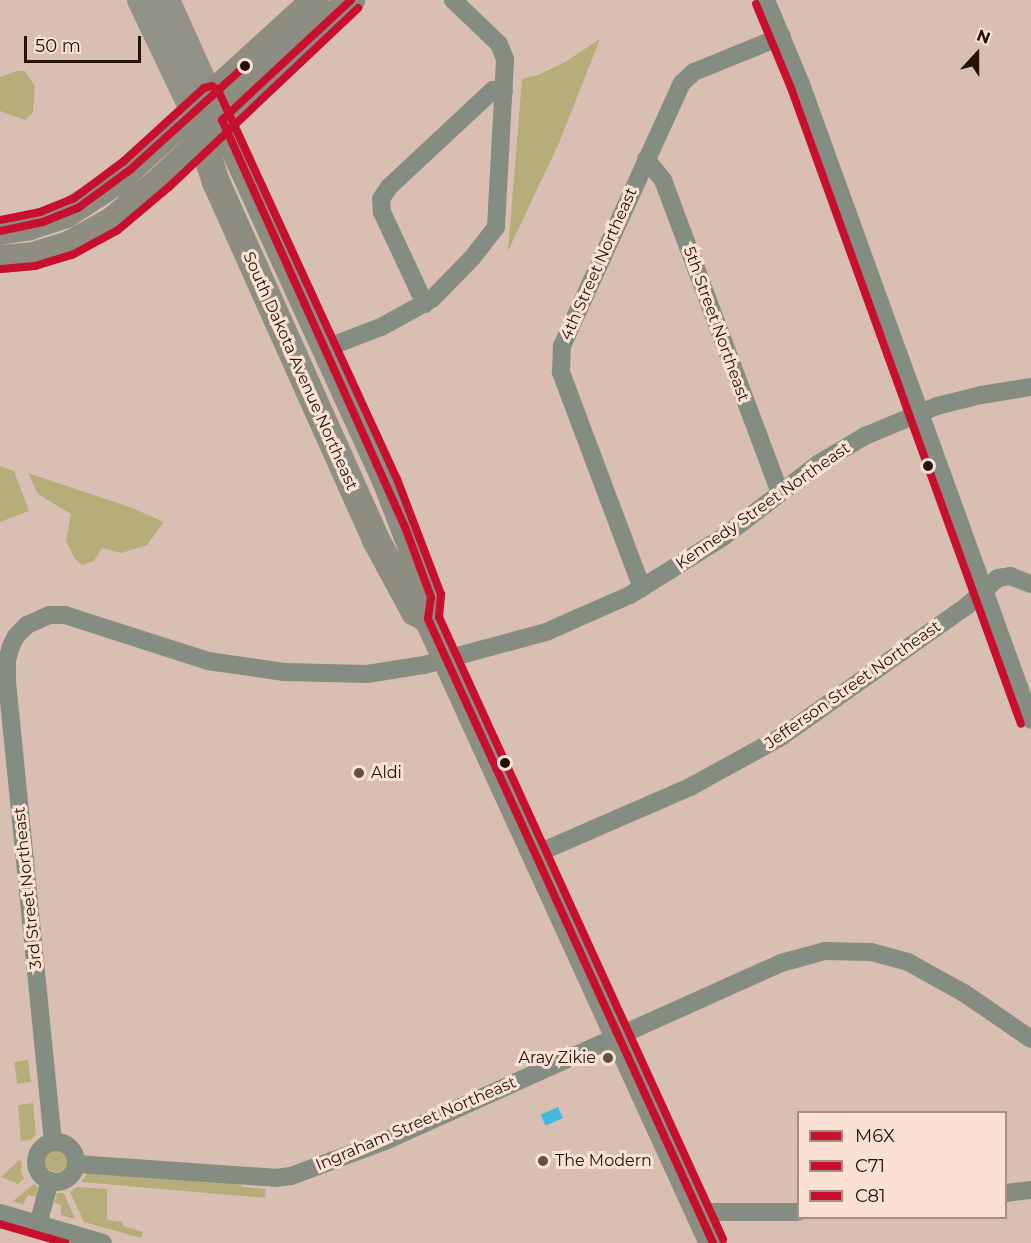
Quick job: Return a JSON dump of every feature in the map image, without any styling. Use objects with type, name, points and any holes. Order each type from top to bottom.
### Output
[{"type":"main road","points":[[0,259],[33,256],[69,246],[100,228],[163,178],[202,140],[208,109],[315,0]]},
{"type":"main road","points":[[0,231],[43,222],[78,208],[351,0]]},
{"type":"main road","name":"South Dakota Avenue Northeast","points":[[208,109],[326,348],[405,527],[431,597],[428,619],[713,1243]]},
{"type":"main road","name":"South Dakota Avenue Northeast","points":[[202,140],[216,182],[376,540],[415,612],[428,619]]},
{"type":"street","points":[[140,0],[208,109]]},
{"type":"street","points":[[167,0],[208,109]]},
{"type":"street","points":[[326,348],[381,327],[424,304],[448,284],[496,227],[505,59],[503,50],[453,0]]},
{"type":"street","points":[[766,0],[782,36],[1031,720]]},
{"type":"street","name":"4th Street Northeast","points":[[642,588],[561,372],[560,355],[565,339],[679,88],[689,75],[782,36]]},
{"type":"street","points":[[424,304],[382,212],[381,199],[389,187],[493,90],[504,91]]},
{"type":"street","name":"5th Street Northeast","points":[[646,159],[663,180],[780,493]]},
{"type":"street","name":"Kennedy Street Northeast","points":[[16,636],[27,625],[41,618],[65,615],[194,657],[251,669],[312,674],[367,674],[448,659],[554,629],[600,610],[642,588],[723,537],[844,446],[920,412],[981,395],[1031,387]]},
{"type":"street","name":"Jefferson Street Northeast","points":[[536,854],[690,787],[771,743],[821,711],[985,591],[994,581],[1004,576],[1031,584]]},
{"type":"street","name":"3rd Street Northeast","points":[[16,636],[7,660],[7,681],[53,1142]]},
{"type":"street","name":"Ingraham Street Northeast","points":[[77,1164],[275,1178],[291,1176],[385,1141],[618,1034],[789,960],[812,953],[848,950],[882,954],[928,971],[1031,1039]]},
{"type":"street","points":[[53,1142],[70,1147],[77,1164],[67,1179],[50,1181],[39,1173],[36,1160],[41,1148],[53,1142]]},
{"type":"street","points":[[38,1224],[50,1181]]},
{"type":"street","points":[[1007,1193],[1031,1190]]},
{"type":"street","points":[[699,1212],[797,1212]]},
{"type":"street","points":[[0,1213],[103,1243]]},
{"type":"shaded area","points":[[600,39],[559,143],[508,251],[522,79],[538,75],[565,62]]},
{"type":"shaded area","points":[[17,71],[25,71],[35,86],[33,112],[25,120],[0,111],[0,77]]},
{"type":"shaded area","points":[[0,466],[14,471],[29,511],[0,522]]},
{"type":"shaded area","points":[[28,473],[130,507],[164,522],[147,545],[121,553],[102,548],[94,561],[82,565],[75,559],[66,541],[71,514],[38,494]]},
{"type":"shaded area","points":[[28,1060],[31,1082],[17,1084],[14,1062]]},
{"type":"shaded area","points":[[33,1103],[36,1135],[30,1140],[21,1141],[18,1107]]},
{"type":"shaded area","points":[[56,1150],[64,1153],[67,1161],[64,1169],[56,1172],[48,1169],[45,1161],[48,1153]]},
{"type":"shaded area","points":[[19,1160],[22,1162],[21,1171],[24,1179],[18,1184],[1,1177]]},
{"type":"shaded area","points":[[88,1172],[238,1183],[243,1187],[266,1189],[265,1198],[81,1182]]},
{"type":"shaded area","points":[[34,1184],[39,1188],[36,1197],[28,1195],[23,1205],[13,1201]]},
{"type":"shaded area","points":[[77,1187],[107,1189],[107,1220],[123,1222],[123,1226],[143,1232],[141,1238],[84,1222],[70,1192]]},
{"type":"shaded area","points":[[57,1193],[64,1193],[75,1219],[61,1215],[61,1205],[54,1203]]},
{"type":"water","points":[[558,1107],[563,1118],[546,1126],[541,1115]]},
{"type":"transit line","name":"M6X","points":[[351,0],[222,120],[405,527],[431,597],[428,619],[713,1243]]},
{"type":"transit line","name":"C71","points":[[756,4],[791,88],[1021,724]]},
{"type":"transit line","name":"C71","points":[[1,269],[35,266],[72,255],[118,230],[170,186],[358,8]]},
{"type":"transit line","name":"M6X","points":[[0,231],[43,222],[78,208],[131,169],[245,66]]},
{"type":"transit line","name":"C81","points":[[0,220],[40,212],[73,199],[124,161],[204,88],[212,86],[218,90],[397,479],[441,594],[439,617],[723,1239]]},
{"type":"transit line","name":"C71","points":[[0,1224],[65,1243]]},
{"type":"place","name":"Aldi","points":[[359,773]]},
{"type":"place","name":"Aray Zikie","points":[[608,1058]]},
{"type":"place","name":"The Modern","points":[[543,1161]]}]
